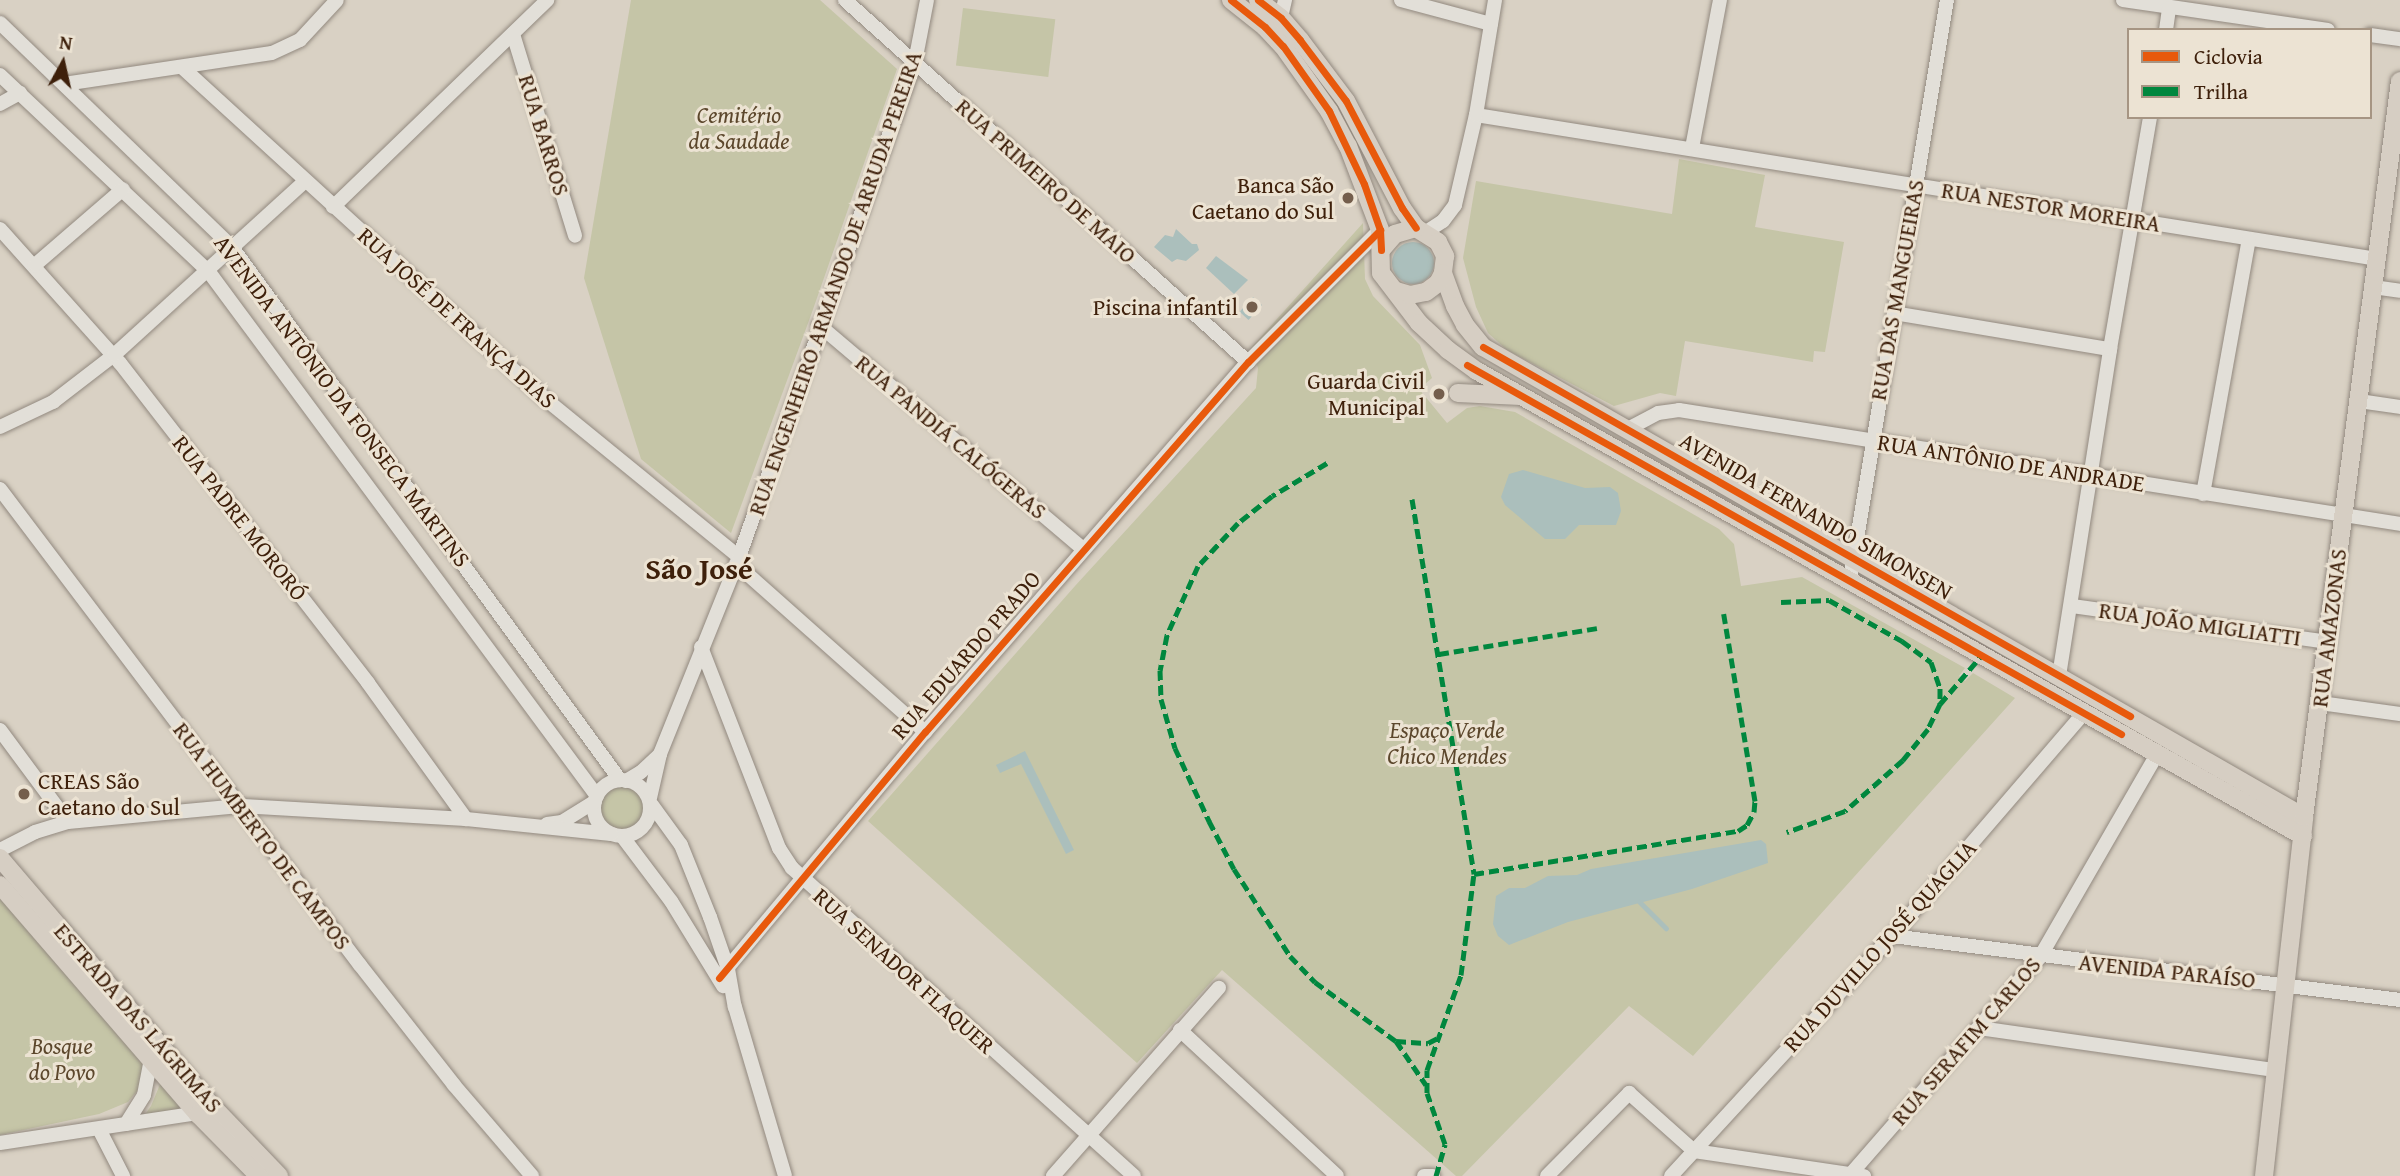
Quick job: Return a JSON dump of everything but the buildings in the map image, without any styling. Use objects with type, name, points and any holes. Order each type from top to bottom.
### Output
[{"type":"main road","name":"AVENIDA FERNANDO SIMONSEN","points":[[1231,0],[1276,40],[1329,111],[1348,146],[1380,230],[1381,273],[1419,323],[1448,350],[1477,371],[2303,836]]},
{"type":"main road","name":"AVENIDA FERNANDO SIMONSEN","points":[[1258,0],[1283,9],[1346,101],[1421,230],[1438,242],[1444,256],[1443,273],[1465,325],[1483,347],[2304,817]]},
{"type":"main road","name":"RUA AMAZONAS","points":[[2264,1176],[2304,817],[2400,80]]},
{"type":"main road","points":[[1381,250],[1395,234],[1421,230]]},
{"type":"main road","points":[[1396,291],[1410,295],[1426,292],[1438,283],[1443,273]]},
{"type":"main road","points":[[1458,393],[1523,396]]},
{"type":"main road","name":"ESTRADA DAS LÁGRIMAS","points":[[0,858],[217,1111],[279,1176]]},
{"type":"main road","name":"ESTRADA DAS LÁGRIMAS","points":[[0,885],[198,1114],[259,1176]]},
{"type":"street","points":[[64,84],[184,69],[272,54],[300,40],[337,0]]},
{"type":"street","points":[[332,207],[547,0]]},
{"type":"street","name":"RUA PRIMEIRO DE MAIO","points":[[845,0],[1248,362]]},
{"type":"street","name":"RUA ENGENHEIRO ARMANDO DE ARRUDA PEREIRA","points":[[651,802],[660,754],[737,560],[915,62],[928,0]]},
{"type":"street","points":[[1401,0],[1491,24]]},
{"type":"street","points":[[1421,230],[1443,221],[1455,205],[1476,115],[1495,0]]},
{"type":"street","points":[[1692,148],[1720,0]]},
{"type":"street","name":"RUA DAS MANGUEIRAS","points":[[1850,580],[1871,441],[1947,0]]},
{"type":"street","points":[[2123,0],[2169,8],[2197,6],[2317,28]]},
{"type":"street","points":[[2166,28],[2169,8]]},
{"type":"street","points":[[1276,40],[1283,9]]},
{"type":"street","name":"AVENIDA ANTÔNIO DA FONSECA MARTINS","points":[[0,23],[232,247],[623,781]]},
{"type":"street","name":"RUA BARROS","points":[[513,34],[575,236]]},
{"type":"street","points":[[2372,35],[2400,40]]},
{"type":"street","name":"RUA JOSÉ DE FRANÇA DIAS","points":[[184,69],[543,397],[737,560],[925,732]]},
{"type":"street","name":"AVENIDA ANTÔNIO DA FONSECA MARTINS","points":[[0,75],[209,272],[596,798]]},
{"type":"street","points":[[0,104],[20,93]]},
{"type":"street","name":"RUA NESTOR MOREIRA","points":[[1476,115],[2377,259]]},
{"type":"street","points":[[2059,676],[2110,349],[2150,119]]},
{"type":"street","points":[[0,427],[53,402],[114,355],[209,272],[232,247],[304,181]]},
{"type":"street","points":[[35,265],[123,189]]},
{"type":"street","name":"RUA PADRE MORORÓ","points":[[0,229],[114,355],[368,683],[466,819]]},
{"type":"street","name":"RUA EDUARDO PRADO","points":[[723,973],[925,732],[1248,362],[1380,230]]},
{"type":"street","points":[[2203,494],[2249,239]]},
{"type":"street","points":[[2373,288],[2400,291]]},
{"type":"street","points":[[1894,313],[2110,349]]},
{"type":"street","name":"RUA PANDIÁ CALÓGERAS","points":[[820,325],[1083,550]]},
{"type":"street","points":[[2359,401],[2400,407]]},
{"type":"street","name":"RUA ANTÔNIO DE ANDRADE","points":[[1626,430],[1658,413],[1679,410],[2400,524]]},
{"type":"street","name":"RUA HUMBERTO DE CAMPOS","points":[[0,489],[454,1085],[532,1176]]},
{"type":"street","name":"RUA JOÃO MIGLIATTI","points":[[2072,606],[2328,642]]},
{"type":"street","name":"RUA SENADOR FLAQUER","points":[[701,647],[779,848],[802,879],[1134,1176]]},
{"type":"street","points":[[2320,703],[2400,713]]},
{"type":"street","name":"RUA DUVILLO JOSÉ QUAGLIA","points":[[1671,1176],[1892,936],[2084,713]]},
{"type":"street","points":[[0,730],[68,822]]},
{"type":"street","points":[[529,827],[562,822],[596,798],[604,787],[641,772],[660,754]]},
{"type":"street","name":"RUA SERAFIM CARLOS","points":[[1854,1175],[2040,957],[2157,754]]},
{"type":"street","points":[[623,781],[640,786],[681,845],[710,917],[723,973],[785,1176]]},
{"type":"street","points":[[596,798],[596,820],[636,851],[723,973]]},
{"type":"street","points":[[0,850],[35,832],[68,822],[242,806],[466,819],[616,835],[636,833],[645,825],[651,802]]},
{"type":"street","points":[[690,930],[710,917]]},
{"type":"street","name":"AVENIDA PARAÍSO","points":[[1892,936],[2040,957],[2284,984],[2400,1000]]},
{"type":"street","points":[[1053,1176],[1219,988]]},
{"type":"street","points":[[1979,1028],[2275,1070]]},
{"type":"street","points":[[1180,1030],[1337,1176]]},
{"type":"street","points":[[126,1124],[144,1095],[151,1058]]},
{"type":"street","points":[[1546,1176],[1629,1093],[1694,1151],[1854,1175]]},
{"type":"street","points":[[0,1143],[217,1111]]},
{"type":"street","points":[[99,1129],[122,1176]]},
{"type":"street","points":[[1424,1176],[1433,1176]]},
{"type":"green space","name":"Cemitério da Saudade","points":[[631,0],[820,0],[897,69],[731,533],[641,459],[584,278]]},
{"type":"green space","points":[[963,8],[1055,19],[1048,77],[956,66]]},
{"type":"green space","points":[[1679,159],[1765,175],[1755,227],[1844,242],[1825,352],[1814,351],[1813,362],[1685,341],[1676,396],[1660,393],[1614,406],[1507,350],[1488,333],[1476,307],[1463,258],[1476,181],[1672,214]]},
{"type":"green space","name":"Espaço Verde Chico Mendes","points":[[1363,223],[1365,279],[1373,296],[1420,345],[1432,378],[1419,389],[1447,423],[1467,408],[1480,406],[1515,412],[1719,529],[1734,544],[1741,586],[1802,577],[1965,668],[1959,676],[1965,681],[1973,673],[2015,698],[1693,1056],[1629,1006],[1462,1176],[1456,1176],[1222,970],[1137,1063],[868,821],[1075,586],[1256,388],[1258,368],[1250,349]]},
{"type":"green space","points":[[622,787],[637,794],[644,809],[637,824],[622,831],[607,824],[600,809],[607,794]]},
{"type":"green space","name":"Bosque do Povo","points":[[0,896],[145,1061],[142,1085],[128,1102],[99,1114],[0,1135]]},
{"type":"green space","points":[[161,1082],[184,1108],[144,1116],[151,1106]]},
{"type":"shaded area","points":[[1176,229],[1192,244],[1197,244],[1199,250],[1186,261],[1177,259],[1172,262],[1154,247],[1165,235],[1173,237]]},
{"type":"shaded area","points":[[1413,242],[1428,248],[1434,263],[1428,278],[1413,284],[1398,278],[1392,263],[1398,248]]},
{"type":"shaded area","points":[[1216,256],[1248,280],[1234,294],[1206,268]]},
{"type":"shaded area","name":"Piscina infantil","points":[[1253,297],[1262,305],[1249,320],[1240,312]]},
{"type":"shaded area","points":[[1523,470],[1585,488],[1610,487],[1618,493],[1621,511],[1616,525],[1579,525],[1565,539],[1545,539],[1505,505],[1501,497],[1509,474]]},
{"type":"shaded area","points":[[1025,751],[1074,850],[1066,854],[1021,764],[1000,773],[996,765]]},
{"type":"shaded area","points":[[1761,840],[1766,844],[1768,863],[1692,889],[1568,922],[1509,945],[1498,936],[1493,924],[1496,896],[1509,888],[1525,888],[1548,876],[1577,875],[1591,869]]},
{"type":"waterway","points":[[1640,902],[1666,928]]},
{"type":"marked path","points":[[1327,463],[1272,496],[1238,523],[1198,566],[1167,635],[1160,670],[1161,699],[1175,748],[1209,821],[1234,869],[1290,956],[1315,982],[1396,1041],[1426,1085]]},
{"type":"marked path","points":[[1412,499],[1474,874],[1738,831],[1747,825],[1754,812],[1755,801],[1723,610]]},
{"type":"marked path","points":[[1781,602],[1829,600],[1902,641],[1931,662],[1940,688],[1940,704],[1928,729],[1903,760],[1845,811],[1787,832]]},
{"type":"marked path","points":[[1439,654],[1597,628]]},
{"type":"marked path","points":[[1940,704],[1982,655]]},
{"type":"marked path","points":[[1436,1176],[1445,1144],[1427,1093],[1427,1070],[1461,975],[1474,874]]},
{"type":"marked path","points":[[1396,1041],[1428,1043],[1438,1038]]},
{"type":"cycle path","points":[[1231,0],[1265,27],[1283,46],[1329,111],[1364,184],[1380,230],[1381,250]]},
{"type":"cycle path","points":[[1258,0],[1281,18],[1346,101],[1402,208],[1416,228]]},
{"type":"cycle path","points":[[719,978],[925,732],[1248,362],[1380,230]]},
{"type":"cycle path","points":[[1483,347],[2130,716]]},
{"type":"cycle path","points":[[1467,365],[2121,734]]},
{"type":"place","name":"Banca São Caetano do Sul","points":[[1348,198]]},
{"type":"place","name":"Piscina infantil","points":[[1252,307]]},
{"type":"place","name":"Guarda Civil Municipal","points":[[1439,394]]},
{"type":"place","name":"CREAS São Caetano do Sul","points":[[24,794]]},
{"type":"district","name":"São José","points":[[699,568]]}]
